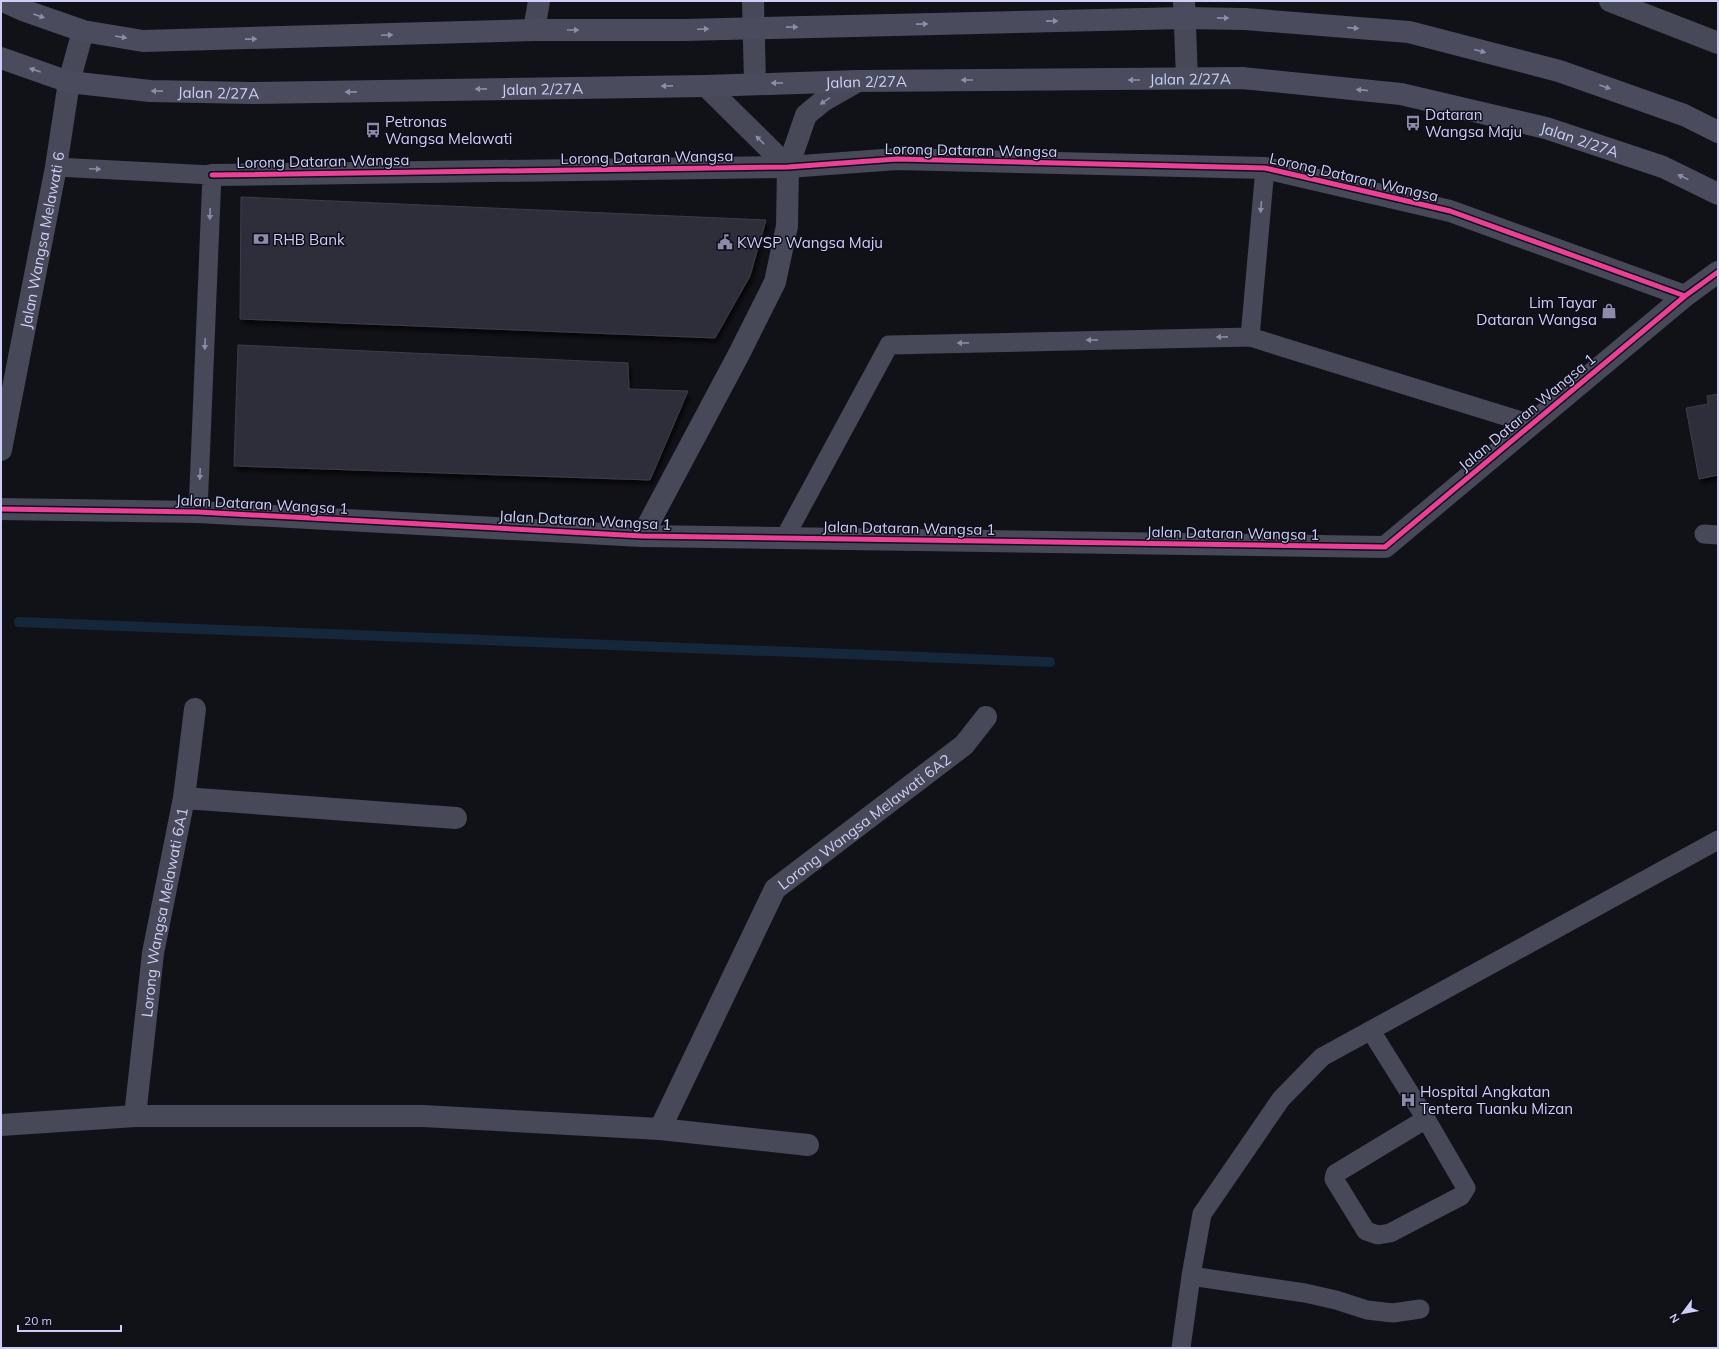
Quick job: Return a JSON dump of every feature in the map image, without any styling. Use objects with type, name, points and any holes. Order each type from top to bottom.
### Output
[{"type":"main road","points":[[3,1],[23,10],[82,31],[143,41],[534,30],[684,30],[1184,9],[1245,19],[1409,32],[1559,71],[1684,115],[1718,132]]},
{"type":"main road","name":"Jalan 2/27A","points":[[1,58],[69,82],[150,91],[252,94],[706,86],[858,80],[1139,80],[1242,78],[1401,94],[1546,128],[1663,166],[1718,194]]},
{"type":"street","points":[[534,30],[539,1]]},
{"type":"street","points":[[753,1],[755,83]]},
{"type":"street","points":[[1615,2],[1718,43]]},
{"type":"street","points":[[1184,9],[1187,78]]},
{"type":"street","name":"Jalan Wangsa Melawati 6","points":[[1,450],[56,167],[69,82],[82,31]]},
{"type":"street","points":[[642,536],[739,354],[775,282],[787,226],[788,167],[806,115],[823,102],[858,80]]},
{"type":"street","points":[[706,86],[788,167]]},
{"type":"street","name":"Lorong Dataran Wangsa","points":[[212,175],[788,167],[897,159],[1265,168],[1450,212],[1685,296]]},
{"type":"street","name":"Jalan Dataran Wangsa 1","points":[[1,509],[198,512],[642,536],[1386,546],[1685,296],[1718,272]]},
{"type":"street","name":"Lorong Wangsa Melawati 6A1","points":[[136,1116],[154,953],[184,798],[195,709]]},
{"type":"street","name":"Lorong Wangsa Melawati 6A2","points":[[660,1129],[775,889],[964,745],[986,717]]},
{"type":"street","points":[[184,798],[456,818]]},
{"type":"street","points":[[1,1125],[136,1116],[423,1116],[660,1129],[808,1145]]},
{"type":"lane","name":"Lorong Dataran Wangsa","points":[[56,167],[212,175]]},
{"type":"lane","points":[[1250,337],[1265,168]]},
{"type":"lane","points":[[198,512],[212,175]]},
{"type":"lane","points":[[786,537],[889,345],[1250,337],[1532,424]]},
{"type":"lane","points":[[1181,1348],[1190,1276],[1202,1214],[1281,1099],[1322,1058],[1718,840]]},
{"type":"lane","points":[[1371,1031],[1426,1119],[1466,1188],[1461,1196],[1390,1233],[1378,1235],[1366,1231],[1334,1179],[1336,1174],[1426,1119]]},
{"type":"lane","points":[[1190,1276],[1305,1293],[1336,1300],[1367,1310],[1393,1313],[1420,1309]]},
{"type":"building","points":[[241,197],[766,220],[750,276],[715,338],[240,319]]},
{"type":"building","points":[[238,345],[628,363],[629,389],[688,391],[650,480],[234,466]]},
{"type":"building","points":[[1718,394],[1718,475],[1699,479],[1686,408],[1708,404],[1707,396]]},
{"type":"waterway","points":[[19,622],[1050,662]]},
{"type":"cycle path","points":[[212,175],[788,167],[897,159],[1265,168],[1450,211],[1685,296]]},
{"type":"cycle path","points":[[1,509],[198,512],[642,536],[1385,547],[1685,296],[1718,272]]},
{"type":"place","name":"Dataran Wangsa Maju","points":[[1413,123]]},
{"type":"place","name":"Petronas Wangsa Melawati","points":[[373,130]]},
{"type":"place","name":"RHB Bank","points":[[261,239]]},
{"type":"place","name":"KWSP Wangsa Maju","points":[[725,242]]},
{"type":"place","name":"Lim Tayar Dataran Wangsa","points":[[1609,311]]},
{"type":"place","name":"Hospital Angkatan Tentera Tuanku Mizan","points":[[1408,1100]]}]
